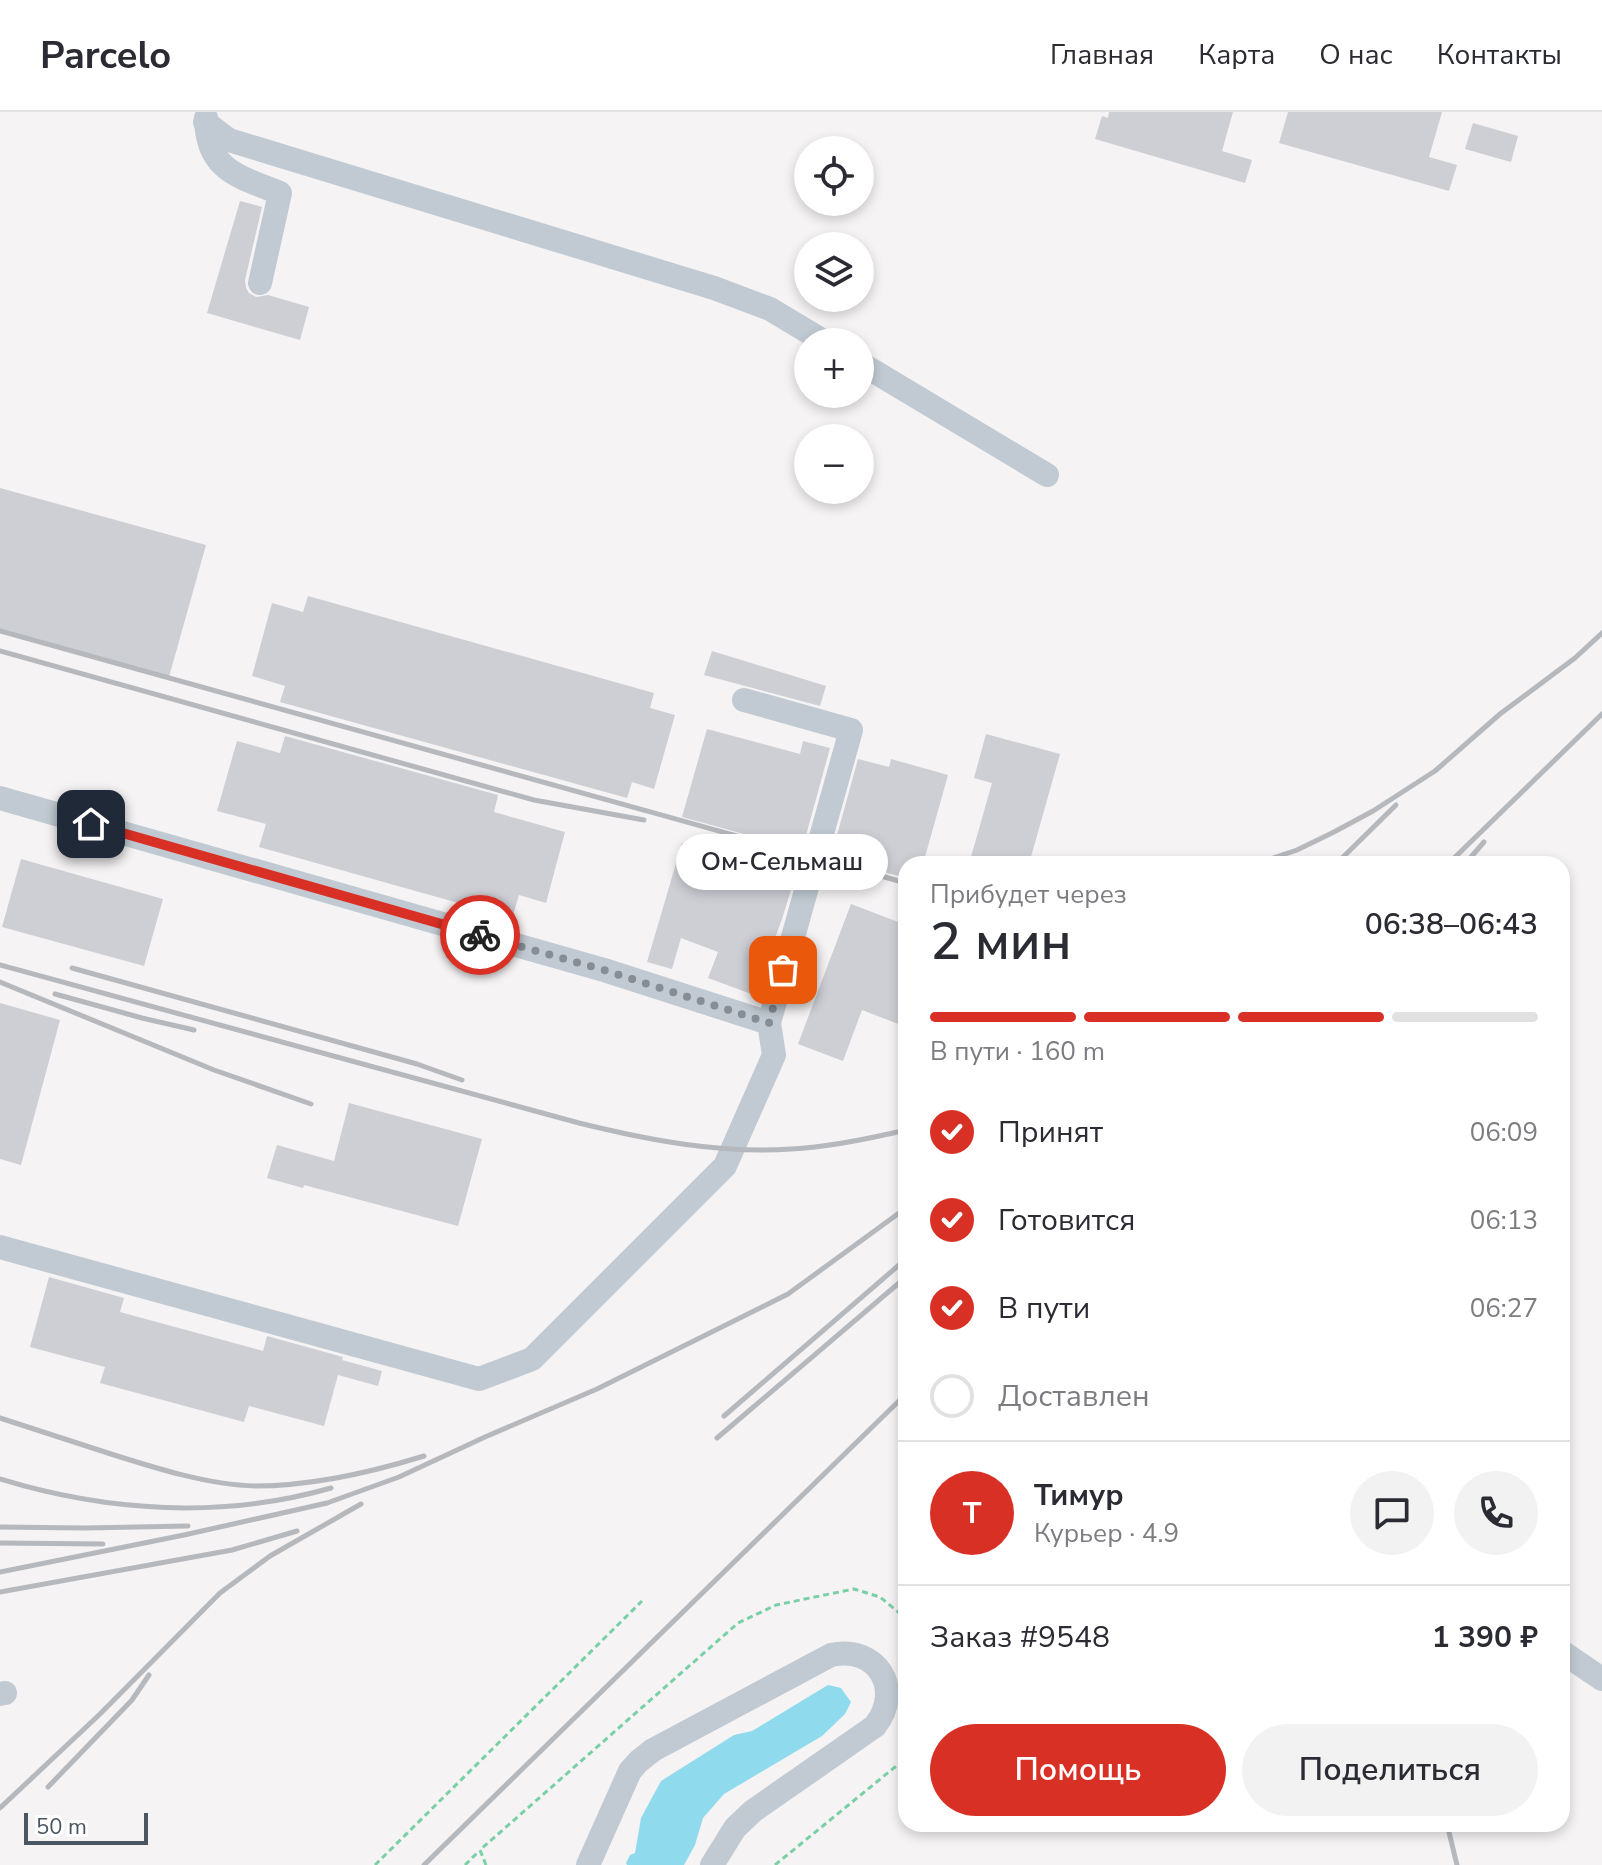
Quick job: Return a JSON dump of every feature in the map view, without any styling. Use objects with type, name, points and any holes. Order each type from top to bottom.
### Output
[{"type":"street","points":[[206,117],[212,153],[231,173],[280,193],[260,283]]},
{"type":"street","points":[[206,117],[229,140],[714,288],[770,309],[802,328]]},
{"type":"street","points":[[874,371],[1047,475]]},
{"type":"street","points":[[0,1247],[479,1379],[532,1359],[725,1166],[774,1055],[769,1023],[851,730],[744,700]]},
{"type":"street","points":[[0,798],[604,970],[769,1023]]},
{"type":"street","points":[[588,1865],[630,1771],[653,1750],[831,1655],[851,1653],[870,1661],[887,1687],[886,1708],[875,1726],[753,1811],[735,1828],[712,1865]]},
{"type":"street","points":[[1570,1657],[1602,1679]]},
{"type":"path","points":[[465,1865],[738,1623],[776,1605],[854,1589],[880,1597],[898,1612]]},
{"type":"path","points":[[375,1865],[642,1601]]},
{"type":"path","points":[[775,1865],[898,1765]]},
{"type":"path","points":[[480,1850],[486,1865]]},
{"type":"water","points":[[828,1685],[841,1688],[851,1702],[845,1714],[822,1736],[724,1794],[703,1818],[695,1845],[684,1865],[627,1865],[630,1855],[635,1853],[641,1818],[661,1781],[734,1735],[752,1731]]},
{"type":"building","points":[[1109,112],[1233,112],[1222,151],[1252,160],[1245,183],[1095,139],[1102,116],[1108,118]]},
{"type":"building","points":[[1288,112],[1442,112],[1429,157],[1457,165],[1449,191],[1279,143]]},
{"type":"building","points":[[1473,123],[1518,136],[1511,162],[1465,149]]},
{"type":"building","points":[[240,201],[262,207],[245,280],[246,288],[256,297],[268,295],[309,307],[300,340],[207,313]]},
{"type":"building","points":[[0,488],[206,545],[169,677],[0,630]]},
{"type":"building","points":[[308,596],[654,693],[650,708],[675,715],[654,789],[632,782],[627,798],[280,702],[285,686],[252,676],[272,603],[303,612]]},
{"type":"building","points":[[712,651],[826,686],[820,706],[704,675]]},
{"type":"building","points":[[707,729],[800,754],[803,741],[830,748],[802,850],[682,817]]},
{"type":"building","points":[[986,734],[1060,754],[1031,856],[971,856],[992,783],[974,778]]},
{"type":"building","points":[[285,736],[498,795],[494,812],[565,832],[546,903],[519,895],[512,918],[259,847],[266,824],[217,811],[237,741],[280,753]]},
{"type":"building","points":[[858,759],[889,767],[891,759],[948,775],[925,856],[898,856],[898,876],[831,857]]},
{"type":"building","points":[[682,843],[793,883],[754,995],[708,978],[718,952],[681,938],[672,969],[647,962]]},
{"type":"building","points":[[21,859],[163,899],[144,966],[2,927]]},
{"type":"building","points":[[851,904],[898,922],[898,1024],[862,1010],[843,1061],[798,1044]]},
{"type":"building","points":[[0,1003],[60,1020],[21,1165],[0,1159]]},
{"type":"building","points":[[349,1103],[482,1139],[458,1226],[267,1178],[277,1145],[334,1161]]},
{"type":"building","points":[[49,1277],[124,1298],[120,1312],[263,1351],[267,1336],[343,1357],[342,1360],[382,1371],[378,1386],[338,1375],[324,1426],[249,1406],[244,1422],[100,1383],[105,1367],[30,1347]]},
{"type":"railway","points":[[0,631],[898,881]]},
{"type":"railway","points":[[1279,856],[1373,811],[1435,771],[1500,714],[1575,658],[1602,633]]},
{"type":"railway","points":[[0,651],[534,800],[644,820]]},
{"type":"railway","points":[[1456,856],[1602,714]]},
{"type":"railway","points":[[1344,856],[1396,805]]},
{"type":"railway","points":[[1472,856],[1484,842]]},
{"type":"railway","points":[[0,965],[631,1135],[711,1147],[764,1150],[820,1146],[898,1132]]},
{"type":"railway","points":[[72,968],[417,1064],[462,1080]]},
{"type":"railway","points":[[0,982],[214,1070],[311,1104]]},
{"type":"railway","points":[[55,994],[194,1030]]},
{"type":"railway","points":[[0,1572],[327,1503],[399,1477],[597,1389],[788,1294],[898,1214]]},
{"type":"railway","points":[[724,1416],[898,1266]]},
{"type":"railway","points":[[717,1438],[898,1284]]},
{"type":"railway","points":[[424,1865],[898,1402]]},
{"type":"railway","points":[[0,1418],[164,1470],[237,1485],[319,1481],[424,1456]]},
{"type":"railway","points":[[0,1479],[82,1499],[165,1508],[249,1504],[331,1488]]},
{"type":"railway","points":[[0,1808],[100,1714],[220,1593],[270,1556],[361,1504]]},
{"type":"railway","points":[[0,1527],[188,1526]]},
{"type":"railway","points":[[0,1592],[232,1550],[297,1531]]},
{"type":"railway","points":[[0,1543],[103,1544]]},
{"type":"railway","points":[[48,1787],[132,1700],[149,1675]]},
{"type":"railway","points":[[1449,1832],[1457,1865]]},
{"type":"way so far","points":[[480,935],[604,970],[769,1023],[783,970]]},
{"type":"place","name":"Ом-Сельмаш","points":[[783,970]]},
{"type":"route","points":[[91,824],[480,935]]}]
